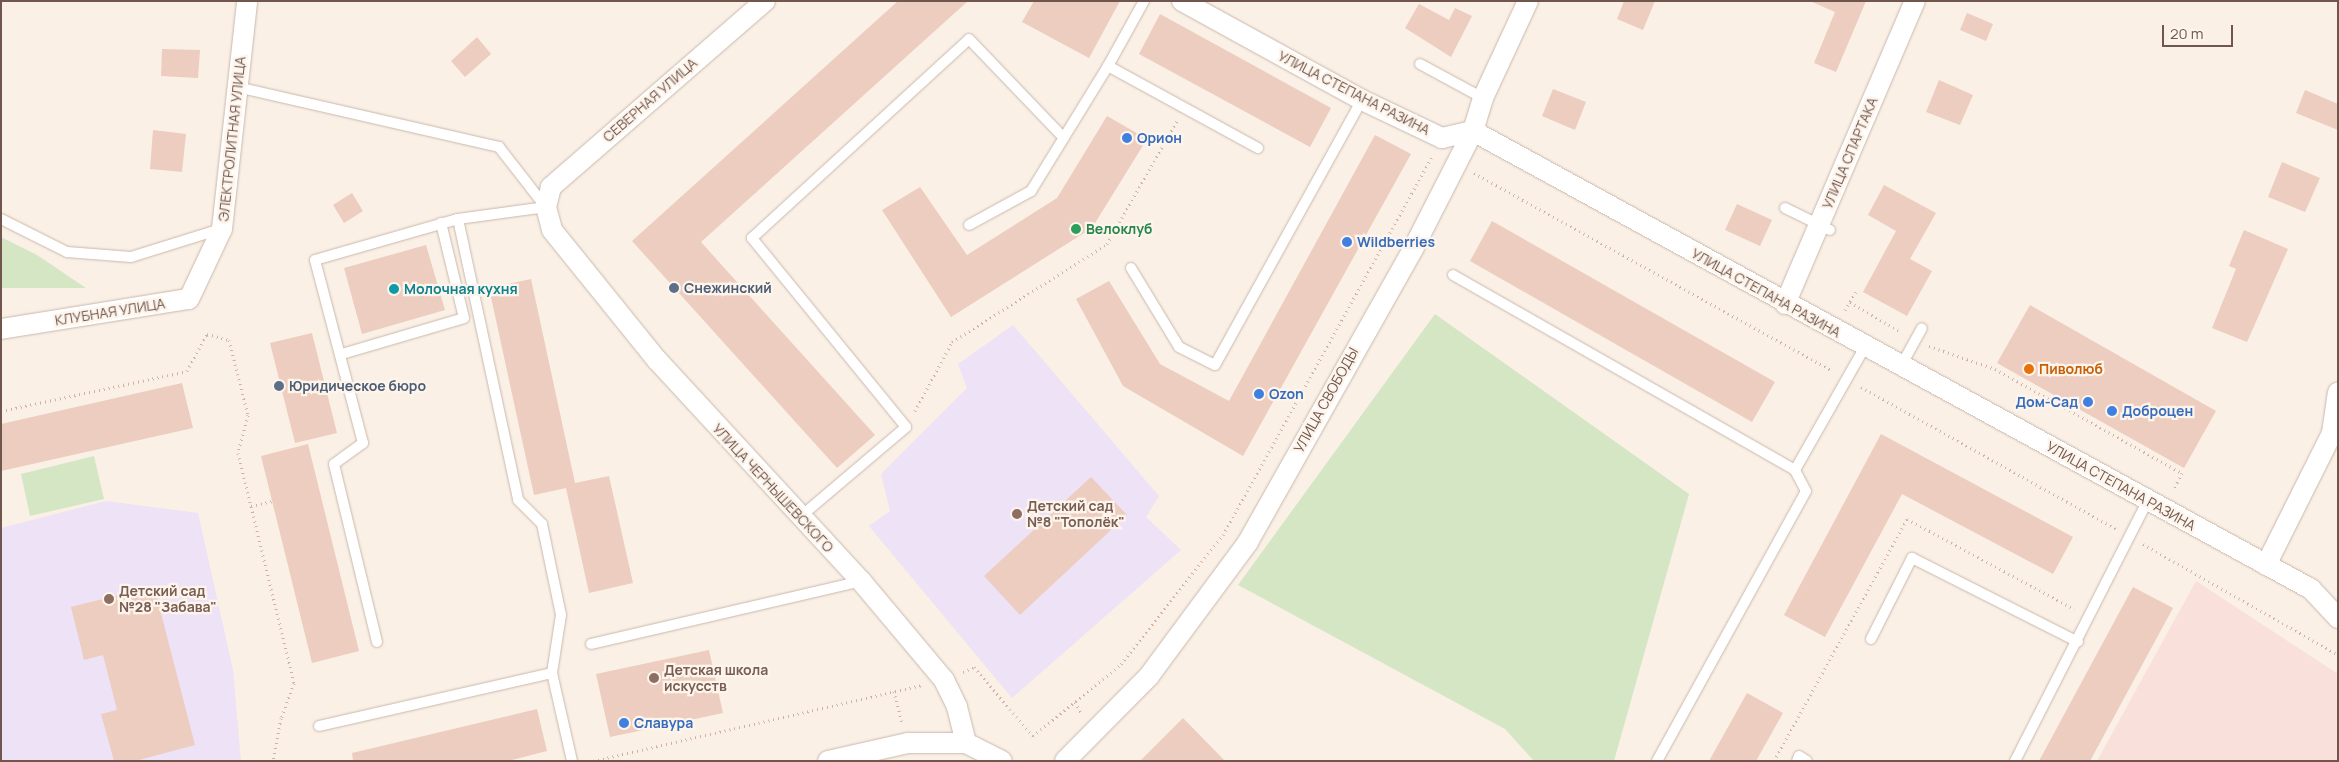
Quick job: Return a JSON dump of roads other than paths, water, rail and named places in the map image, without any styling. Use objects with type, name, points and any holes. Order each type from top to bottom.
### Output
[{"type":"street","name":"ЭЛЕКТРОЛИТНАЯ УЛИЦА","points":[[200,271],[222,229],[248,1]]},
{"type":"street","name":"СЕВЕРНАЯ УЛИЦА","points":[[546,207],[551,187],[764,1]]},
{"type":"street","name":"УЛИЦА СТЕПАНА РАЗИНА","points":[[1182,1],[1362,100],[1442,138],[1473,131],[1785,304],[2311,589],[2338,618]]},
{"type":"street","name":"УЛИЦА СВОБОДЫ","points":[[1065,761],[1149,676],[1248,542],[1414,247],[1473,131],[1483,98],[1528,1]]},
{"type":"street","name":"УЛИЦА СПАРТАКА","points":[[1785,304],[1824,228],[1915,1]]},
{"type":"street","name":"УЛИЦА ЧЕРНЫШЕВСКОГО","points":[[546,207],[552,230],[657,360],[799,518],[861,581],[944,680],[957,707],[966,742]]},
{"type":"street","name":"КЛУБНАЯ УЛИЦА","points":[[1,329],[189,299],[200,271]]},
{"type":"street","points":[[2266,564],[2335,432],[2338,392]]},
{"type":"street","points":[[828,761],[908,743],[966,742],[1002,761]]},
{"type":"lane","points":[[969,225],[1031,191],[1108,66],[1144,1]]},
{"type":"lane","points":[[799,518],[906,428],[752,238],[969,39],[1064,138]]},
{"type":"lane","points":[[1420,64],[1483,98]]},
{"type":"lane","points":[[1108,66],[1258,148]]},
{"type":"lane","points":[[237,87],[499,147],[546,207]]},
{"type":"lane","points":[[1131,268],[1179,347],[1215,365],[1362,100]]},
{"type":"lane","points":[[377,642],[334,464],[363,443],[342,354],[315,260],[458,219],[546,207]]},
{"type":"lane","points":[[1785,208],[1824,228]]},
{"type":"lane","points":[[1,219],[67,252],[131,257],[222,229]]},
{"type":"lane","points":[[458,219],[518,500],[542,524],[559,606],[552,673],[572,761]]},
{"type":"lane","points":[[342,354],[464,318],[441,223]]},
{"type":"lane","points":[[1453,275],[1795,470],[1806,491],[1658,761]]},
{"type":"lane","points":[[1901,366],[1922,328]]},
{"type":"lane","points":[[1795,470],[1865,347]]},
{"type":"lane","points":[[2015,761],[2078,642],[2130,537],[2155,504]]},
{"type":"lane","points":[[1871,639],[1912,558],[2078,642]]},
{"type":"lane","points":[[591,644],[861,581]]},
{"type":"lane","points":[[319,726],[552,673]]},
{"type":"lane","points":[[1797,761],[1799,756],[1807,761]]},
{"type":"place","name":"Орион","points":[[1127,138]]},
{"type":"place","name":"Велоклуб","points":[[1076,229]]},
{"type":"place","name":"Wildberries","points":[[1347,242]]},
{"type":"place","name":"Снежинский","points":[[674,288]]},
{"type":"place","name":"Молочная кухня","points":[[394,289]]},
{"type":"place","name":"Пиволюб","points":[[2029,369]]},
{"type":"place","name":"Юридическое бюро","points":[[279,386]]},
{"type":"place","name":"Ozon","points":[[1259,394]]},
{"type":"place","name":"Дом-Сад","points":[[2088,402]]},
{"type":"place","name":"Доброцен","points":[[2112,411]]},
{"type":"place","name":"Детский сад №8 \"Тополёк\"","points":[[1017,514]]},
{"type":"place","name":"Детский сад №28 \"Забава\"","points":[[109,599]]},
{"type":"place","name":"Детская школа искусств","points":[[654,678]]},
{"type":"place","name":"Славура","points":[[624,723]]}]
